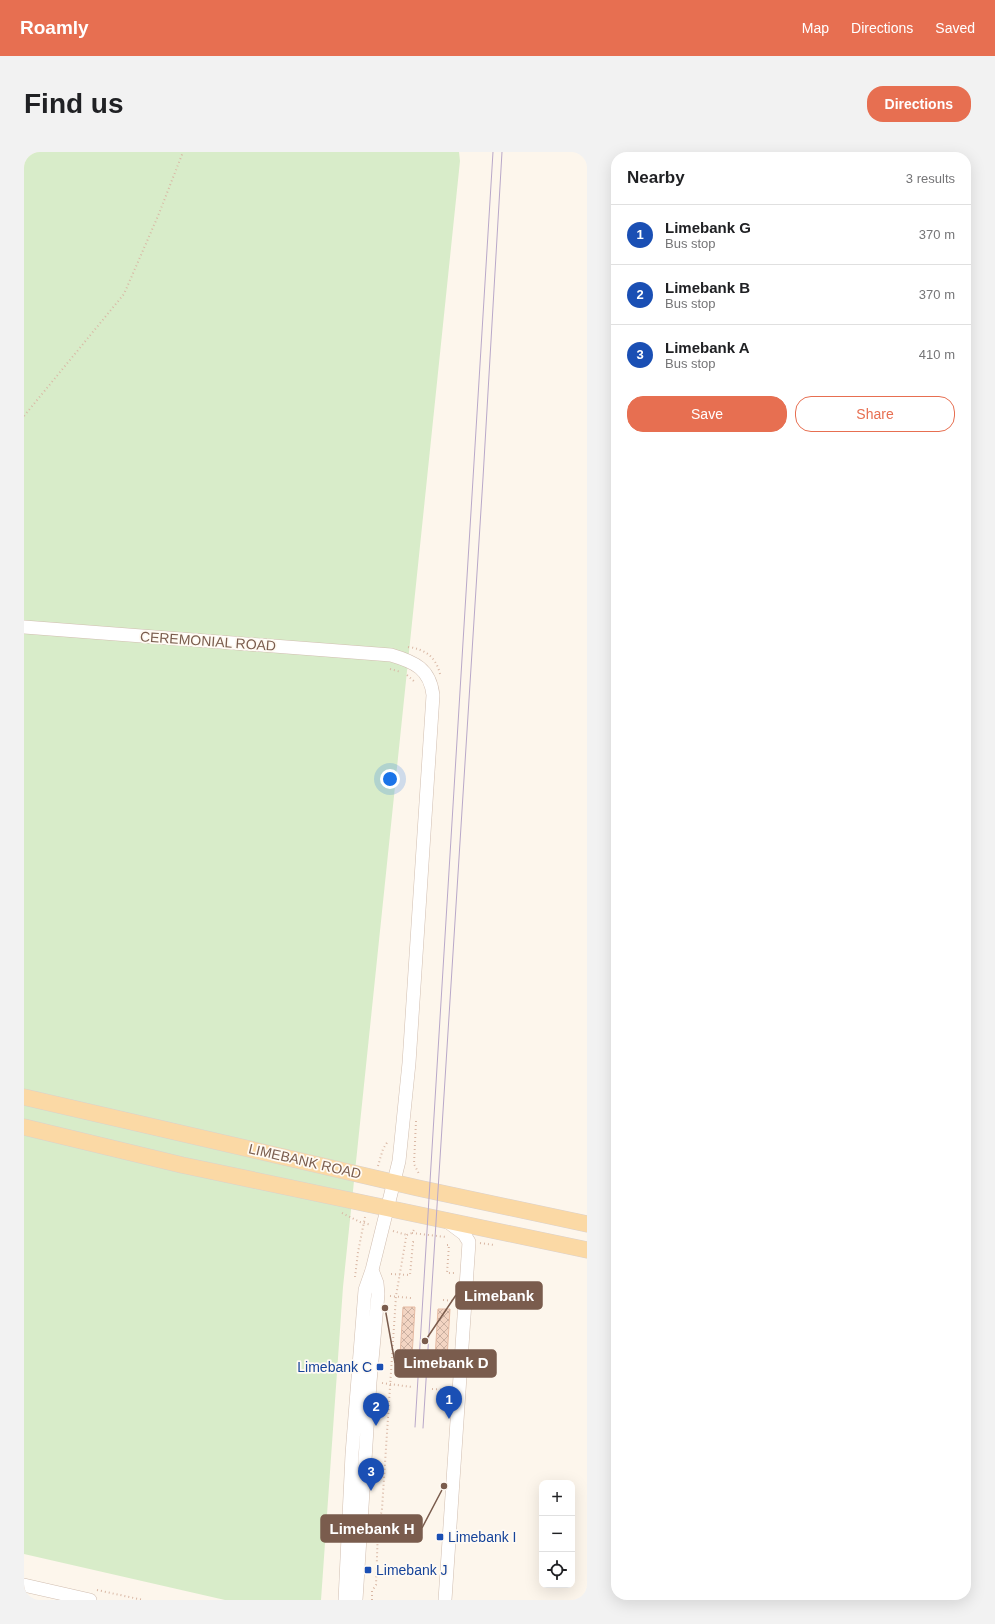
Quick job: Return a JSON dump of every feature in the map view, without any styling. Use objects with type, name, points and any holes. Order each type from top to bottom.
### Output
[{"type":"main road","name":"LIMEBANK ROAD","points":[[24,1097],[395,1182],[587,1224]]},
{"type":"main road","name":"LIMEBANK ROAD","points":[[24,1127],[182,1165],[587,1250]]},
{"type":"street","name":"CEREMONIAL ROAD","points":[[24,628],[391,655],[407,660],[423,670],[432,685],[433,696],[409,1063],[399,1161],[395,1182],[364,1298],[352,1454],[346,1600]]},
{"type":"street","points":[[442,1219],[458,1229],[468,1240],[445,1600]]},
{"type":"street","points":[[356,1600],[370,1382],[378,1294],[377,1283],[372,1270]]},
{"type":"street","points":[[24,1585],[90,1600]]},
{"type":"path","points":[[24,416],[124,294],[158,216],[183,152]]},
{"type":"path","points":[[363,1228],[366,1211]]},
{"type":"path","points":[[412,1233],[414,1229]]},
{"type":"path","points":[[402,1234],[407,1235],[412,1233],[468,1240]]},
{"type":"path","points":[[372,1600],[372,1591],[376,1585],[378,1529],[382,1509],[392,1384],[396,1296],[407,1235]]},
{"type":"path","points":[[391,1274],[410,1275],[414,1242]]},
{"type":"path","points":[[447,1245],[449,1245],[447,1273],[456,1273]]},
{"type":"path","points":[[389,1296],[411,1298]]},
{"type":"path","points":[[443,1300],[454,1301]]},
{"type":"path","points":[[409,1375],[410,1368]]},
{"type":"path","points":[[436,1370],[436,1376]]},
{"type":"path","points":[[382,1383],[412,1387]]},
{"type":"path","points":[[432,1389],[446,1390]]},
{"type":"green space","points":[[24,152],[459,152],[460,161],[343,1287],[321,1600],[225,1600],[24,1554]]},
{"type":"building","points":[[403,1307],[415,1307],[411,1373],[399,1372]]},
{"type":"building","points":[[438,1309],[450,1309],[446,1375],[434,1374]]},
{"type":"tram line","points":[[415,1427],[493,152]]},
{"type":"tram line","points":[[423,1428],[502,152]]},
{"type":"place","name":"Limebank D","points":[[385,1308]]},
{"type":"place","name":"Limebank","points":[[425,1341]]},
{"type":"place","name":"Limebank C","points":[[380,1367]]},
{"type":"place","name":"Limebank G","points":[[449,1419]]},
{"type":"place","name":"Limebank B","points":[[376,1426]]},
{"type":"place","name":"Limebank H","points":[[444,1486]]},
{"type":"place","name":"Limebank A","points":[[371,1491]]},
{"type":"place","name":"Limebank I","points":[[440,1537]]},
{"type":"place","name":"Limebank J","points":[[368,1570]]}]
